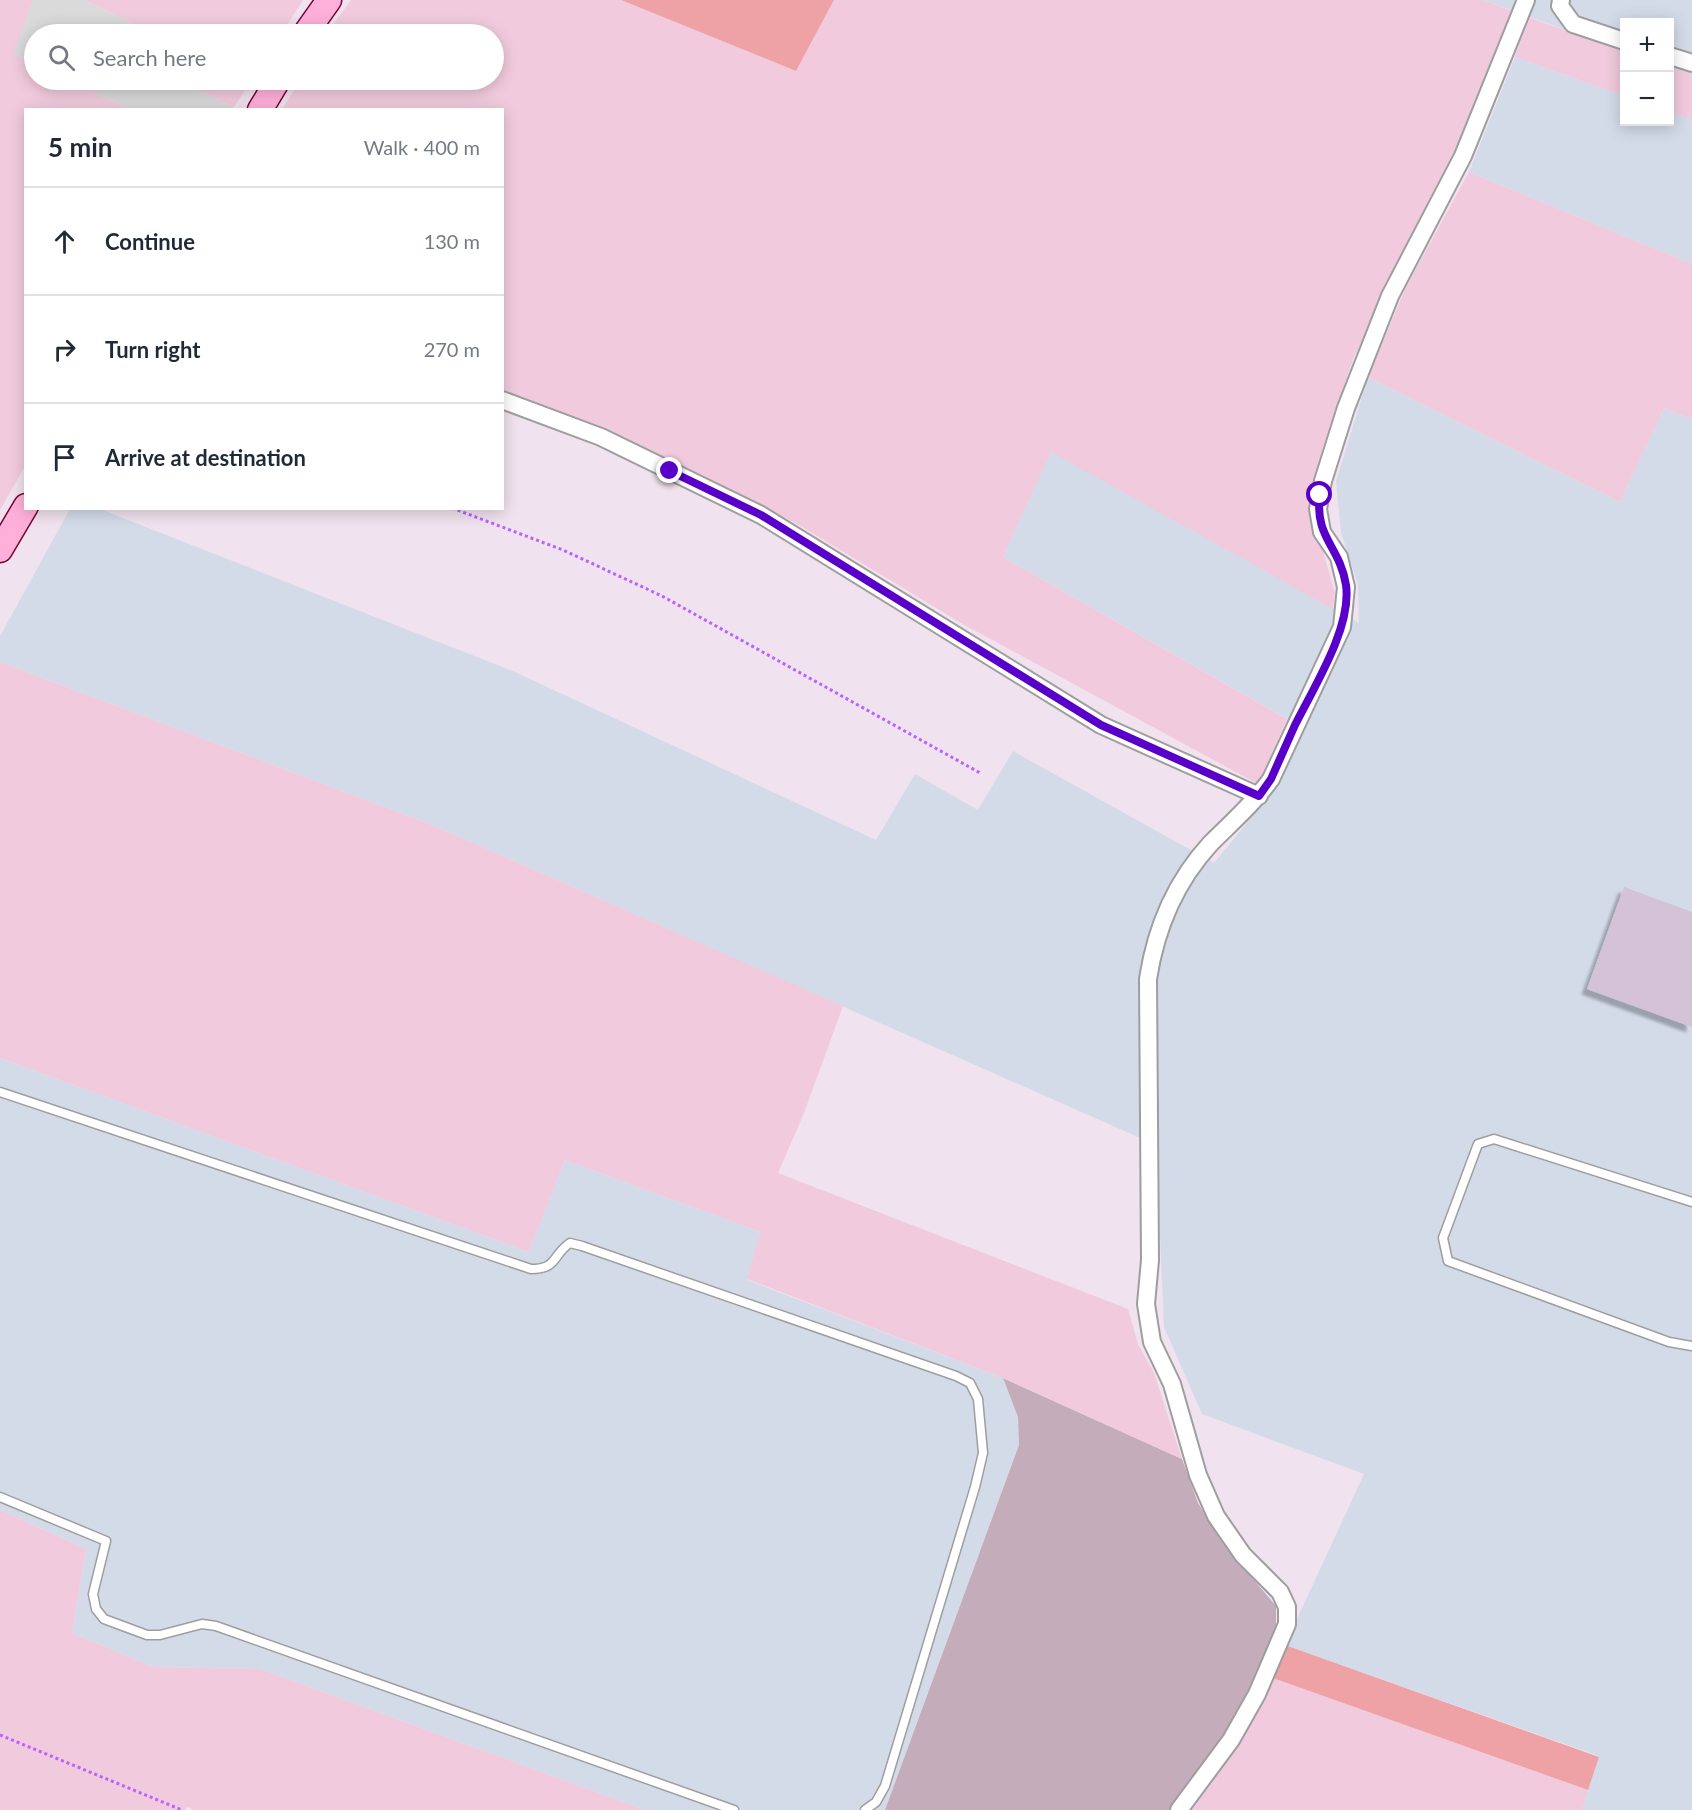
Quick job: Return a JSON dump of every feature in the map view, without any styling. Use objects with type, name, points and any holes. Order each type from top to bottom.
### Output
[{"type":"main road","points":[[312,24],[329,1]]},
{"type":"main road","points":[[261,108],[272,90]]},
{"type":"main road","points":[[0,550],[24,509]]},
{"type":"street","points":[[1179,1810],[1231,1740],[1257,1694],[1287,1624],[1287,1607],[1280,1592],[1243,1555],[1216,1516],[1198,1475],[1172,1384],[1152,1342],[1146,1304],[1150,1260],[1148,979],[1154,943],[1165,911],[1191,868],[1259,796],[1271,779],[1342,627],[1346,587],[1339,557],[1322,532],[1318,509],[1323,481],[1346,408],[1390,296],[1463,156],[1526,0]]},
{"type":"street","points":[[1562,0],[1560,6],[1573,24],[1620,40]]},
{"type":"street","points":[[1674,57],[1692,63]]},
{"type":"street","points":[[504,401],[601,437],[761,515],[1101,725],[1259,796]]},
{"type":"lane","points":[[0,1092],[531,1269],[543,1269],[555,1262],[560,1249],[570,1243],[582,1246],[956,1376],[970,1383],[978,1399],[983,1453],[963,1531],[885,1786],[876,1802],[864,1810]]},
{"type":"lane","points":[[1692,1202],[1494,1139],[1478,1144],[1443,1238],[1448,1261],[1669,1342],[1692,1346]]},
{"type":"lane","points":[[0,1497],[106,1541],[93,1594],[96,1609],[104,1619],[147,1635],[160,1635],[202,1623],[216,1626],[734,1810]]},
{"type":"path","points":[[457,510],[563,550],[662,596],[982,774]]},
{"type":"path","points":[[0,1735],[182,1810]]},
{"type":"shaded area","points":[[0,0],[33,0],[13,54],[24,59],[24,90],[88,90],[127,108],[24,108],[24,468],[0,510]]},
{"type":"shaded area","points":[[33,0],[84,0],[134,24],[24,24],[24,59],[12,54]]},
{"type":"shaded area","points":[[84,0],[303,0],[287,24],[134,24]]},
{"type":"shaded area","points":[[351,0],[621,0],[796,71],[834,0],[1483,0],[1515,12],[1449,165],[1353,359],[1323,447],[1310,494],[1310,523],[1321,544],[1335,593],[1333,609],[1051,452],[1003,557],[1287,719],[1258,784],[961,623],[799,525],[622,437],[504,392],[504,108],[283,108],[294,90],[504,90],[504,24],[333,24]]},
{"type":"shaded area","points":[[621,0],[834,0],[796,71]]},
{"type":"shaded area","points":[[1483,0],[1692,0],[1692,74],[1674,67],[1674,18],[1620,18],[1620,50]]},
{"type":"shaded area","points":[[1528,17],[1620,50],[1620,95],[1515,57]]},
{"type":"shaded area","points":[[1515,57],[1620,95],[1620,126],[1674,126],[1674,113],[1692,120],[1692,264],[1469,172]]},
{"type":"shaded area","points":[[1674,67],[1692,74],[1692,120],[1674,113]]},
{"type":"shaded area","points":[[88,90],[198,90],[234,107],[234,108],[127,108]]},
{"type":"shaded area","points":[[198,90],[245,90],[234,107]]},
{"type":"shaded area","points":[[1469,172],[1692,264],[1692,419],[1664,408],[1620,502],[1368,377],[1406,287]]},
{"type":"shaded area","points":[[1368,377],[1620,502],[1664,408],[1692,419],[1692,1810],[1581,1810],[1599,1756],[1285,1645],[1364,1474],[1202,1414],[1164,1327],[1156,1145],[432,825],[0,662],[0,636],[69,510],[103,510],[515,672],[876,840],[915,774],[978,810],[1013,751],[1214,863],[1255,813],[1305,729],[1003,557],[1051,451],[1359,623],[1358,585],[1341,532],[1336,481]]},
{"type":"shaded area","points":[[0,662],[432,825],[843,1006],[804,1113],[778,1173],[1128,1309],[1138,1344],[1154,1373],[1182,1459],[1003,1378],[747,1279],[760,1232],[565,1160],[529,1252],[0,1058]]},
{"type":"shaded area","points":[[0,1058],[529,1252],[565,1160],[760,1232],[747,1280],[1003,1378],[1018,1417],[1019,1445],[885,1810],[645,1810],[260,1669],[153,1667],[72,1633],[86,1549],[0,1510]]},
{"type":"shaded area","points":[[1003,1378],[1182,1459],[1198,1503],[1224,1545],[1276,1606],[1276,1628],[1272,1643],[1250,1689],[1217,1745],[1171,1810],[885,1810],[1019,1445],[1018,1417]]},
{"type":"shaded area","points":[[0,1510],[86,1549],[72,1633],[153,1667],[260,1669],[645,1810],[194,1810],[187,1807],[185,1810],[0,1810]]},
{"type":"shaded area","points":[[1285,1645],[1599,1757],[1588,1790],[1270,1677]]},
{"type":"shaded area","points":[[1270,1677],[1588,1790],[1581,1810],[1188,1810]]},
{"type":"building","points":[[1624,887],[1692,912],[1692,1027],[1587,989]]},
{"type":"route","points":[[670,471],[761,515],[1101,725],[1259,796],[1271,779],[1342,627],[1346,587],[1339,557],[1322,532],[1318,509],[1320,495]]}]
